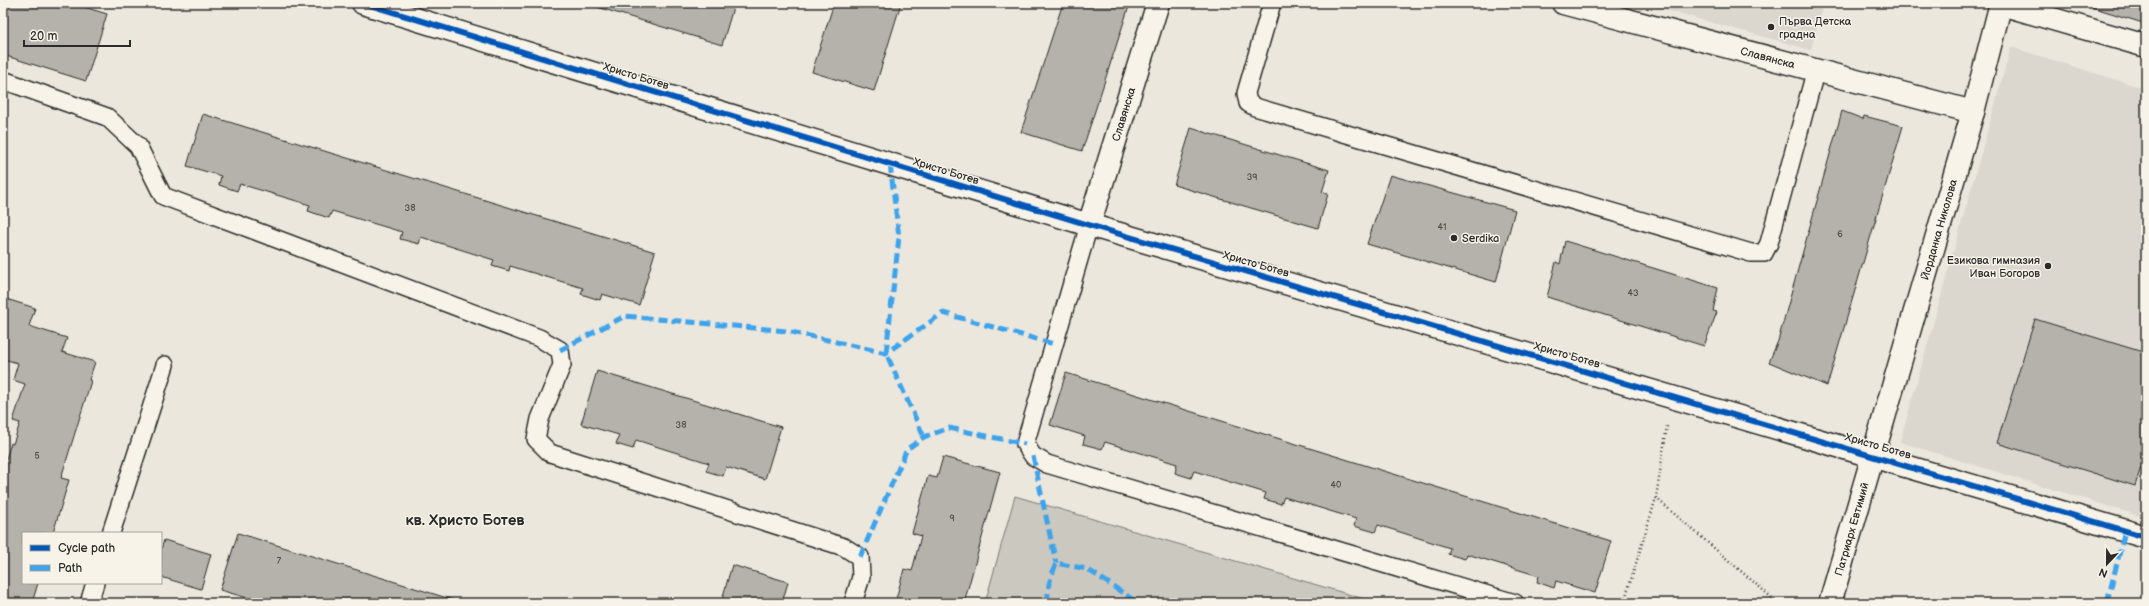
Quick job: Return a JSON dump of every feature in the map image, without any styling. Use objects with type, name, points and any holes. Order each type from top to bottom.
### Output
[{"type":"street","name":"Христо Ботев","points":[[363,3],[1088,225],[1873,455],[2146,537]]},
{"type":"street","name":"Славянска","points":[[1088,225],[1158,3]]},
{"type":"street","name":"Славянска","points":[[1563,3],[1816,69],[1973,112]]},
{"type":"street","points":[[2001,3],[2146,46]]},
{"type":"street","name":"Йорданка Николова","points":[[1873,455],[1973,112],[2001,3]]},
{"type":"street","name":"Патриарх Евтимий","points":[[1830,603],[1873,455]]},
{"type":"lane","points":[[1272,3],[1246,93],[1248,102],[1255,107],[1751,253],[1764,253],[1769,243],[1816,69]]},
{"type":"lane","points":[[3,80],[107,117],[138,146],[163,196],[539,338],[560,350],[562,365],[540,419],[536,438],[550,452],[844,547],[860,557],[861,577],[853,603]]},
{"type":"lane","points":[[1088,225],[1026,444],[1033,456],[1047,464],[1515,603]]},
{"type":"lane","points":[[111,532],[164,365]]},
{"type":"lane","points":[[89,603],[96,584]]},
{"type":"path","points":[[1618,603],[1626,596],[1656,498],[1672,396]]},
{"type":"path","points":[[1656,498],[1778,603]]},
{"type":"shaded area","name":"Първа Детска градна","points":[[1641,3],[1823,3],[1811,50]]},
{"type":"shaded area","name":"Езикова гимназия Иван Богоров","points":[[2011,47],[2146,89],[2146,518],[1900,442]]},
{"type":"shaded area","points":[[1015,496],[1378,603],[985,603]]},
{"type":"building","points":[[3,3],[71,3],[107,14],[86,81],[3,55]]},
{"type":"building","points":[[584,3],[730,3],[729,7],[733,8],[722,45]]},
{"type":"building","points":[[834,3],[901,3],[874,91],[812,72]]},
{"type":"building","points":[[1063,3],[1130,3],[1082,151],[1021,132]]},
{"type":"building","points":[[2079,3],[2146,3],[2146,24]]},
{"type":"building","points":[[1842,111],[1863,119],[1864,116],[1903,126],[1827,386],[1769,362],[1778,341]]},
{"type":"building","points":[[203,114],[655,252],[639,305],[602,294],[600,300],[581,294],[583,288],[510,266],[509,271],[492,266],[494,260],[421,237],[419,244],[400,239],[402,232],[332,211],[329,218],[308,211],[310,205],[240,184],[237,191],[219,185],[221,176],[187,166]]},
{"type":"building","points":[[1191,128],[1329,170],[1322,192],[1328,194],[1318,228],[1174,185]]},
{"type":"building","points":[[1390,175],[1515,210],[1496,282],[1367,244]]},
{"type":"building","points":[[1565,241],[1718,288],[1713,311],[1717,312],[1704,346],[1547,297],[1556,262],[1560,264]]},
{"type":"building","points":[[3,298],[35,308],[29,326],[67,338],[62,352],[95,362],[89,380],[91,381],[61,478],[69,480],[53,532],[22,532],[22,584],[38,584],[32,603],[3,603],[3,469],[11,443],[13,444],[20,423],[13,421],[25,384],[13,380],[18,363],[3,359]]},
{"type":"building","points":[[2035,319],[2146,353],[2146,468],[2141,467],[2135,486],[1997,443]]},
{"type":"building","points":[[597,371],[781,427],[765,479],[726,467],[723,476],[706,471],[709,463],[636,440],[633,449],[616,444],[619,435],[581,424]]},
{"type":"building","points":[[1066,373],[1611,541],[1595,593],[1556,581],[1554,588],[1537,582],[1539,576],[1467,554],[1465,559],[1448,554],[1450,548],[1378,525],[1375,532],[1354,526],[1356,519],[1284,497],[1281,504],[1264,499],[1266,493],[1194,471],[1191,478],[1175,473],[1177,464],[1105,442],[1102,449],[1083,444],[1085,436],[1050,425]]},
{"type":"building","points":[[943,457],[1000,472],[964,603],[895,603],[904,569],[912,571],[921,536],[912,533],[928,476],[937,478]]},
{"type":"building","points":[[238,533],[463,603],[258,603],[258,601],[220,590]]},
{"type":"building","points":[[164,540],[211,554],[201,589],[162,577],[162,547]]},
{"type":"building","points":[[732,565],[788,582],[782,603],[721,603]]},
{"type":"marked path","points":[[890,164],[899,237],[886,353],[924,437]]},
{"type":"marked path","points":[[560,350],[625,316],[787,331],[886,353],[943,313],[1054,344]]},
{"type":"marked path","points":[[860,557],[907,449],[924,437],[949,428],[1025,444]]},
{"type":"marked path","points":[[1033,456],[1056,563]]},
{"type":"marked path","points":[[2107,603],[2125,531]]},
{"type":"marked path","points":[[1047,603],[1049,584],[1056,563],[1087,569],[1138,603]]},
{"type":"cycle path","points":[[363,3],[1089,225],[2146,537]]},
{"type":"place","name":"Първа Детска градна","points":[[1771,27]]},
{"type":"place","name":"Serdika","points":[[1454,238]]},
{"type":"place","name":"Езикова гимназия Иван Богоров","points":[[2048,266]]},
{"type":"district","name":"кв. Христо Ботев","points":[[465,520]]}]
